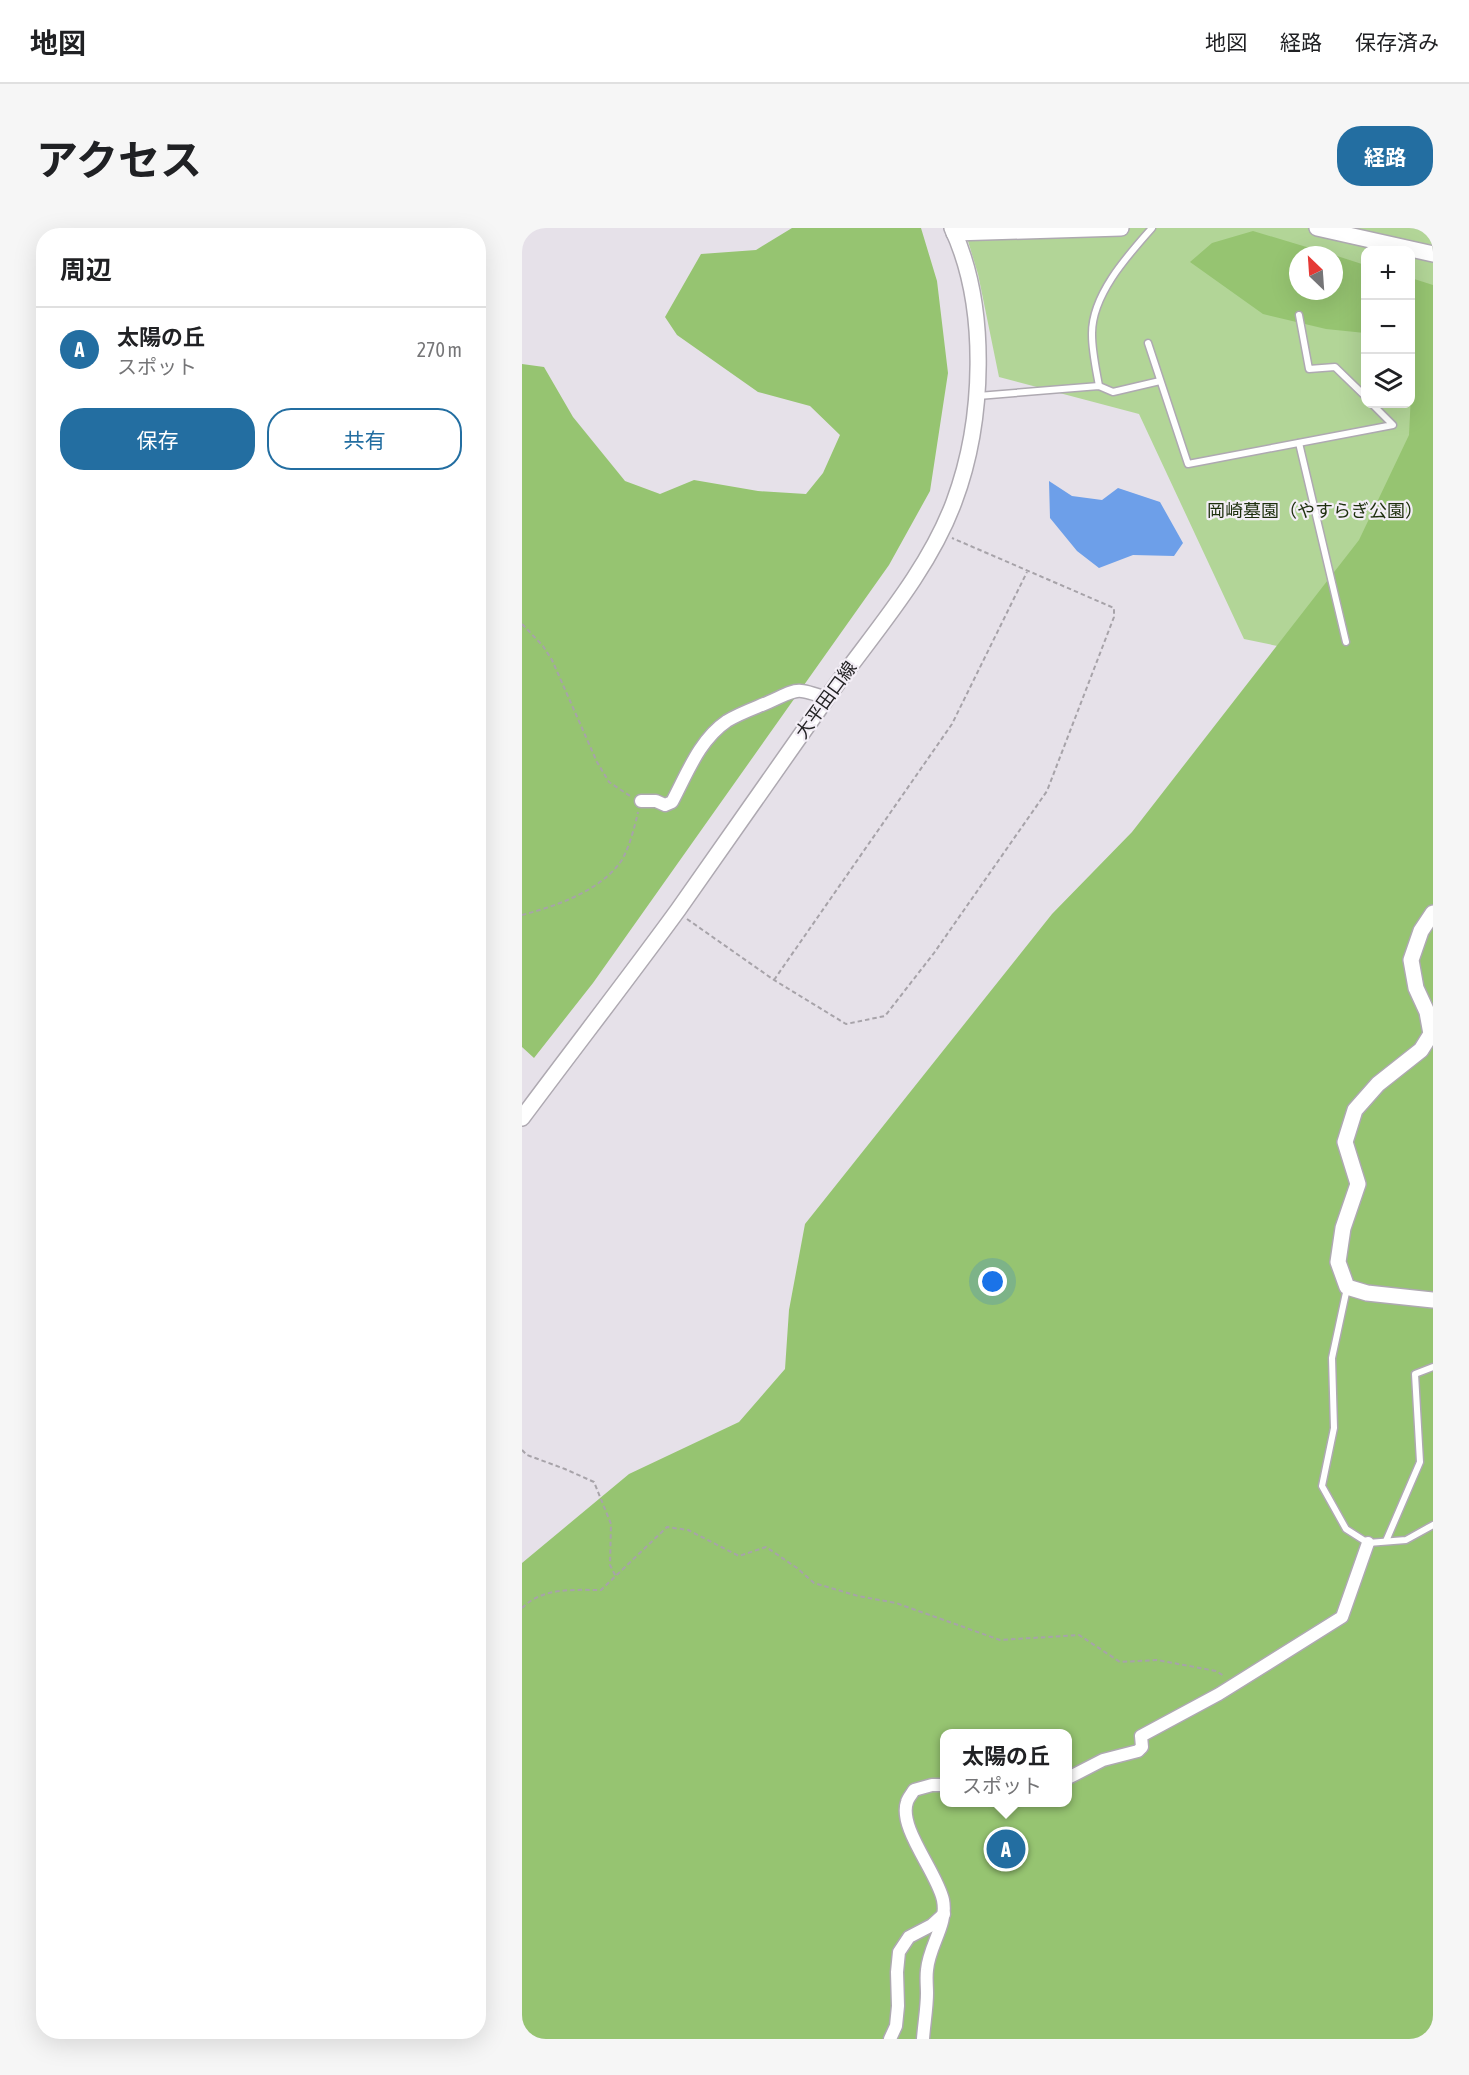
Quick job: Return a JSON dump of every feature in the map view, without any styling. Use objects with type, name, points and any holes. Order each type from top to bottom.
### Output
[{"type":"street","points":[[953,230],[1121,228]]},
{"type":"street","points":[[1317,228],[1348,232],[1433,254]]},
{"type":"street","name":"大平田口線","points":[[522,1118],[677,911],[826,698],[920,569],[941,534],[965,468],[972,435],[978,355],[973,300],[953,230]]},
{"type":"street","points":[[641,801],[656,801],[664,805],[672,802],[712,732],[727,721],[792,691],[806,691],[826,698]]},
{"type":"street","points":[[1433,914],[1421,931],[1411,960],[1416,988],[1427,1012],[1431,1034],[1421,1050],[1378,1084],[1355,1110],[1345,1142],[1358,1184],[1343,1228],[1338,1262],[1347,1287],[1367,1293],[1433,1300]]},
{"type":"street","points":[[1072,1776],[1103,1760],[1138,1751],[1142,1747],[1142,1736],[1235,1684],[1342,1617],[1368,1543]]},
{"type":"street","points":[[923,2039],[930,1952],[945,1914],[933,1873],[907,1822],[906,1804],[914,1790],[940,1785]]},
{"type":"street","points":[[890,2039],[896,2026],[899,1952],[909,1937],[932,1925],[945,1914]]},
{"type":"lane","points":[[1099,386],[1092,334],[1096,308],[1127,256],[1152,228]]},
{"type":"lane","points":[[1299,315],[1309,369],[1335,367],[1361,393]]},
{"type":"lane","points":[[1148,344],[1188,464],[1393,425],[1376,408]]},
{"type":"lane","points":[[976,396],[1099,386],[1113,392],[1160,381]]},
{"type":"lane","points":[[1299,443],[1346,642]]},
{"type":"lane","points":[[1347,1287],[1332,1358],[1334,1428],[1322,1486],[1346,1529],[1368,1543],[1406,1540],[1433,1525]]},
{"type":"lane","points":[[1386,1541],[1420,1462],[1415,1374],[1433,1367]]},
{"type":"path","points":[[677,911],[774,980],[846,1024],[885,1016],[934,953],[1047,791],[1114,617],[1114,608],[941,534]]},
{"type":"path","points":[[774,980],[952,724],[1027,572]]},
{"type":"path","points":[[522,624],[543,646],[552,660],[597,762],[609,782],[626,795],[641,801],[635,826],[621,862],[599,885],[544,909],[522,915]]},
{"type":"path","points":[[522,1450],[527,1455],[594,1482],[611,1524],[610,1565],[616,1577]]},
{"type":"path","points":[[522,1608],[531,1599],[561,1590],[601,1590],[667,1527],[688,1530],[739,1556],[766,1547],[814,1583],[858,1596],[896,1603],[1000,1640],[1079,1635],[1120,1662],[1157,1660],[1216,1671],[1235,1684]]},
{"type":"green space","points":[[792,228],[921,228],[937,281],[948,373],[930,491],[889,565],[593,983],[534,1058],[522,1047],[522,364],[544,367],[573,417],[625,481],[660,494],[694,480],[758,491],[806,494],[823,473],[840,435],[810,406],[758,392],[677,335],[665,317],[701,254],[756,250]]},
{"type":"green space","name":"岡崎墓園（やすらぎ公園）","points":[[964,228],[1433,228],[1433,552],[1360,663],[1244,639],[1139,414],[999,377],[978,274]]},
{"type":"green space","points":[[1253,231],[1303,246],[1289,246],[1289,300],[1343,300],[1343,258],[1361,264],[1361,333],[1326,329],[1263,314],[1190,262],[1212,243]]},
{"type":"green space","points":[[1415,279],[1433,285],[1433,2039],[522,2039],[522,1563],[629,1474],[739,1422],[785,1369],[789,1310],[805,1224],[1052,914],[1132,832],[1359,540],[1409,435],[1410,408],[1415,408]]},
{"type":"water","points":[[1049,481],[1072,496],[1102,500],[1118,488],[1160,502],[1183,543],[1174,556],[1133,555],[1099,568],[1077,551],[1050,518]]},
{"type":"place","name":"太陽の丘","points":[[1006,1849]]}]
